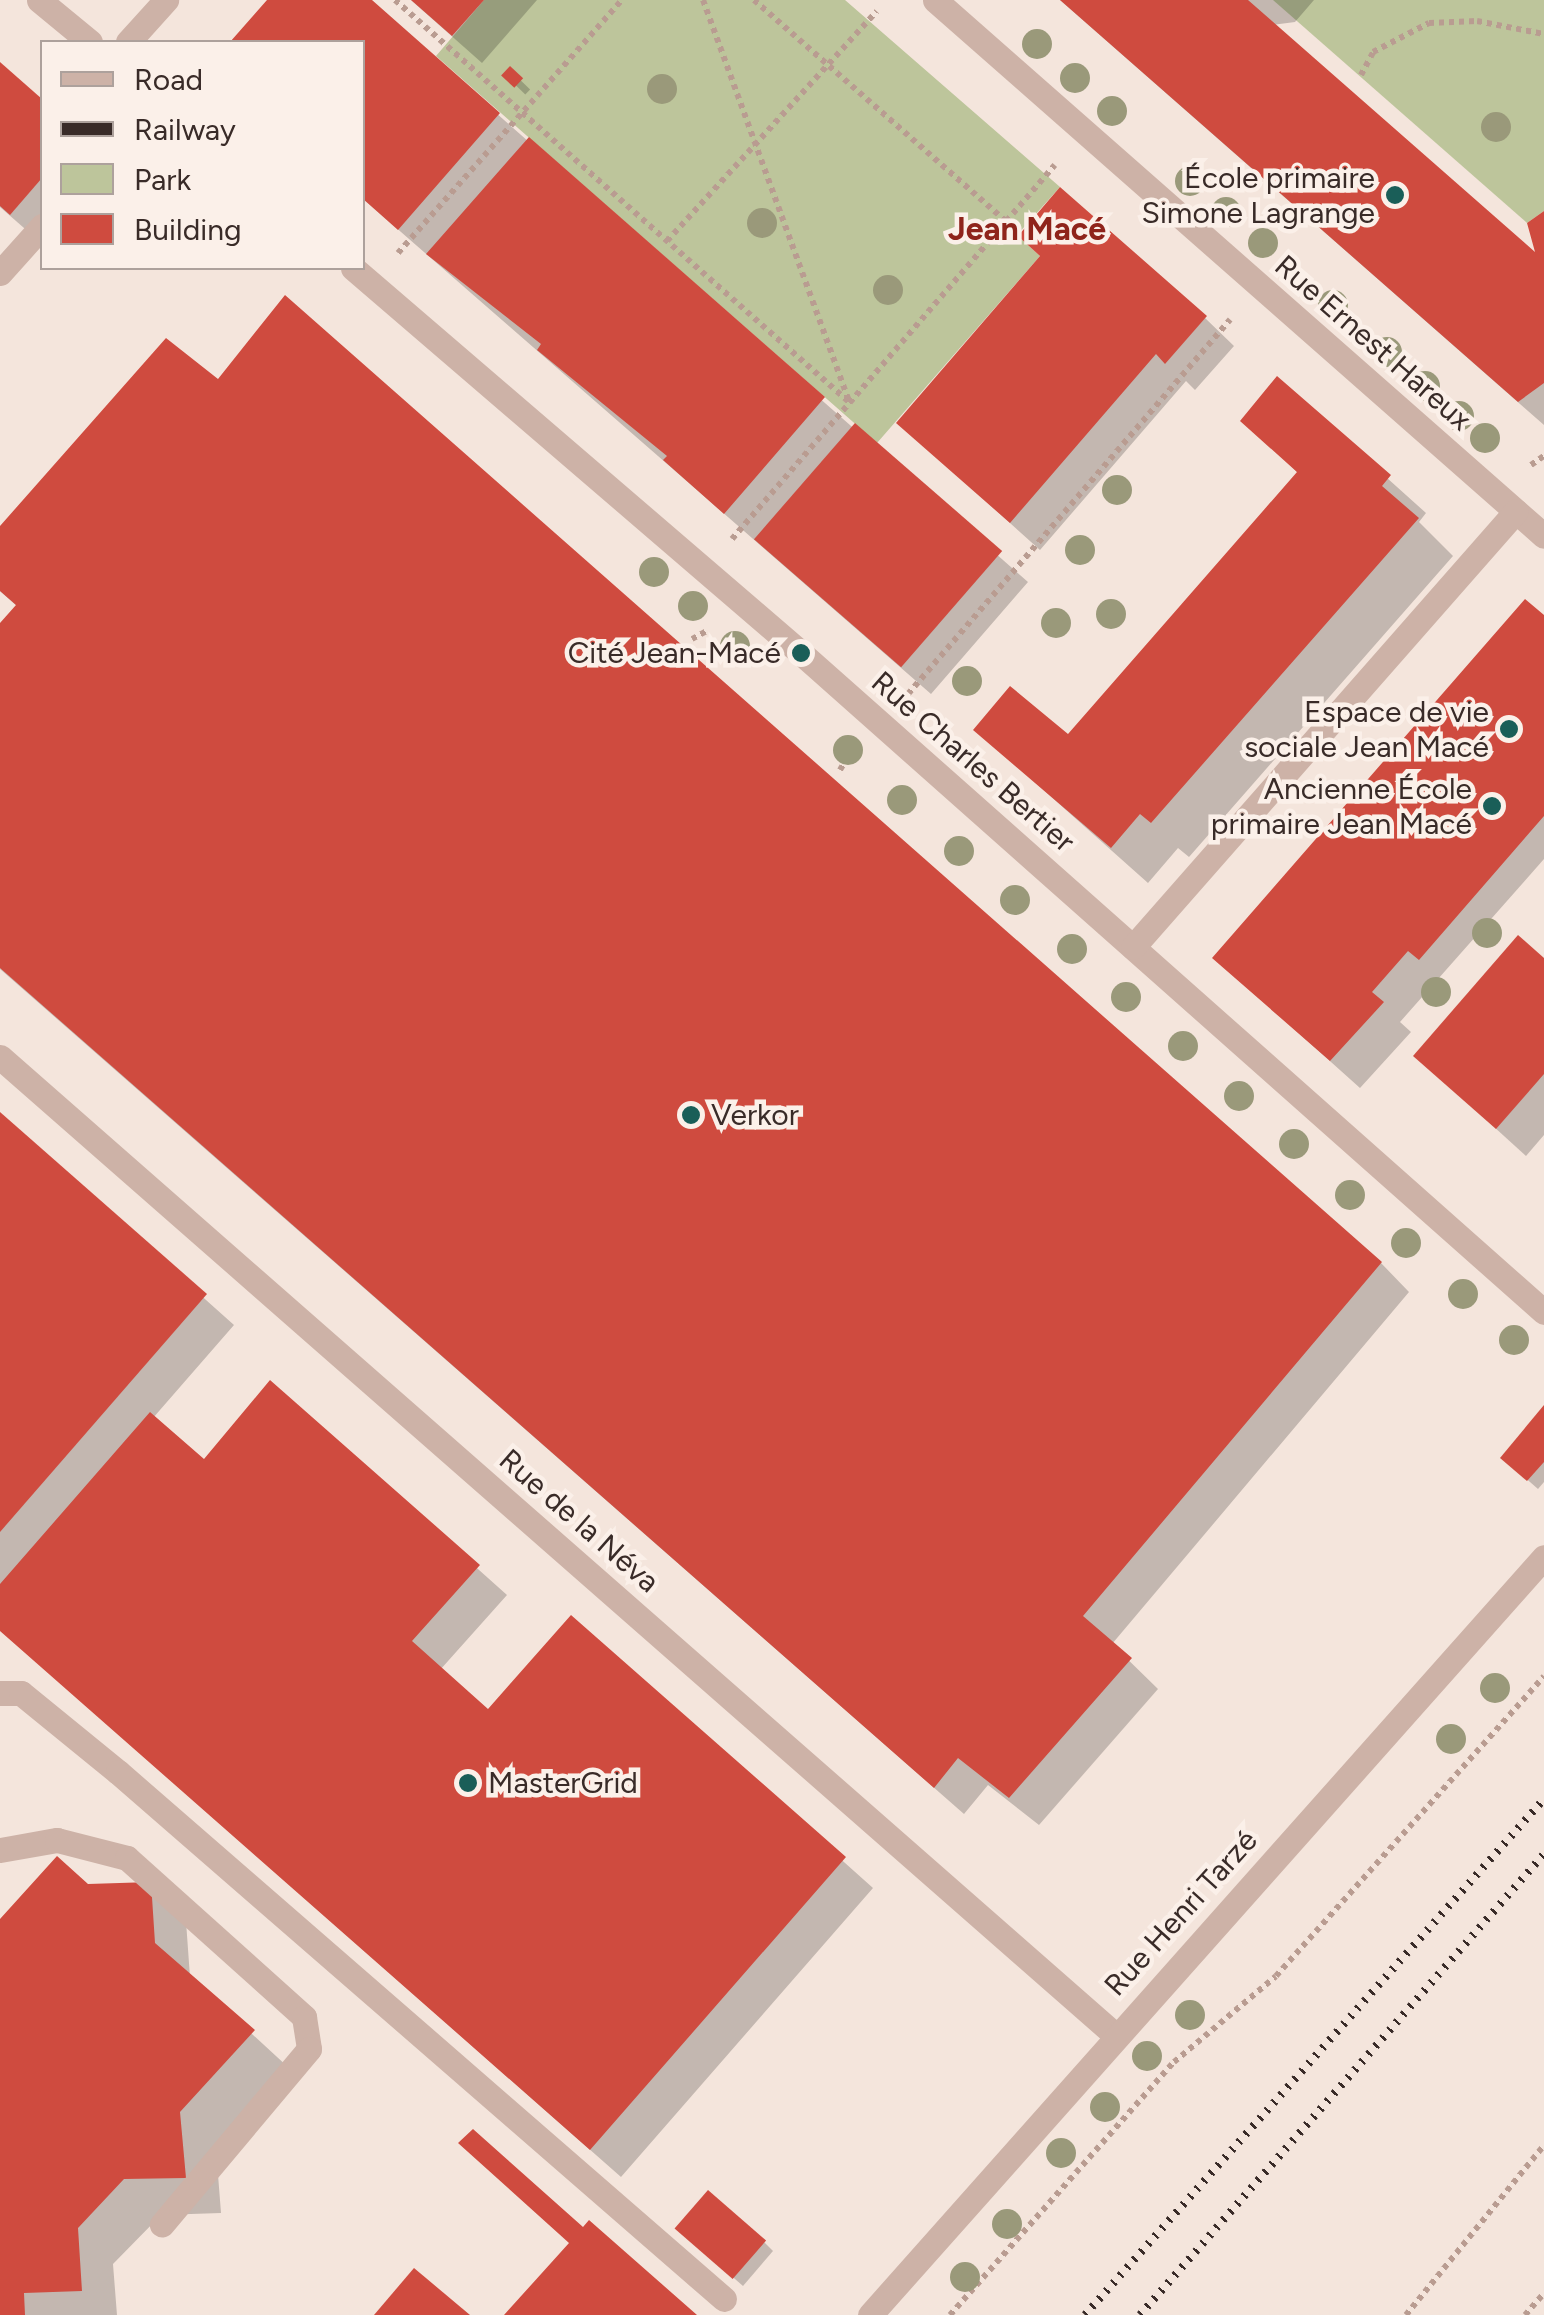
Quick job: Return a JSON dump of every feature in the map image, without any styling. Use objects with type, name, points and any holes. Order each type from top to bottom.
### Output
[{"type":"street","points":[[39,0],[88,40]]},
{"type":"street","points":[[130,40],[166,0]]},
{"type":"street","name":"Rue Ernest Hareux","points":[[935,0],[1544,536]]},
{"type":"street","points":[[0,273],[40,228]]},
{"type":"street","name":"Rue Charles Bertier","points":[[354,270],[1134,946],[1544,1312]]},
{"type":"street","points":[[1134,946],[1516,511]]},
{"type":"street","name":"Rue de la Néva","points":[[0,1057],[1115,2035]]},
{"type":"street","name":"Rue Henri Tarzé","points":[[870,2315],[1544,1556]]},
{"type":"street","points":[[0,1694],[20,1693],[118,1772],[724,2299]]},
{"type":"street","points":[[0,1850],[58,1840],[127,1858],[304,2018],[309,2049],[162,2224]]},
{"type":"path","points":[[396,0],[850,402]]},
{"type":"path","points":[[398,252],[622,0]]},
{"type":"path","points":[[703,0],[850,402]]},
{"type":"path","points":[[754,0],[1006,222]]},
{"type":"path","points":[[667,241],[877,11]]},
{"type":"path","points":[[1362,75],[1373,52],[1429,23],[1477,22],[1544,34]]},
{"type":"path","points":[[728,544],[1055,165]]},
{"type":"path","points":[[904,698],[1230,319]]},
{"type":"path","points":[[1530,466],[1544,456]]},
{"type":"path","points":[[950,2315],[1174,2062],[1276,1976],[1544,1676]]},
{"type":"path","points":[[1406,2315],[1544,2144]]},
{"type":"path","points":[[1525,2315],[1544,2293]]},
{"type":"green space","points":[[484,0],[845,0],[1060,187],[1017,235],[1040,256],[877,443],[436,56]]},
{"type":"green space","points":[[1273,0],[1544,0],[1544,211],[1527,223]]},
{"type":"building","points":[[267,0],[372,0],[500,113],[398,230],[365,201],[365,40],[232,40]]},
{"type":"building","points":[[411,0],[484,0],[452,36]]},
{"type":"building","points":[[1060,0],[1248,0],[1535,252],[1527,223],[1544,211],[1544,383],[1518,402]]},
{"type":"building","points":[[0,62],[40,97],[40,180],[10,215],[0,206]]},
{"type":"building","points":[[510,66],[523,78],[514,88],[501,76]]},
{"type":"building","points":[[529,137],[825,397],[724,514],[663,460],[667,456],[537,350],[541,344],[426,254]]},
{"type":"building","points":[[1060,187],[1207,316],[1165,364],[1156,354],[1010,523],[896,423],[1040,256],[1018,236]]},
{"type":"building","name":"Verkor","points":[[285,295],[1382,1262],[1083,1616],[1132,1658],[1009,1798],[958,1758],[934,1788],[0,968],[0,623],[16,605],[0,591],[0,526],[166,338],[218,379]]},
{"type":"building","points":[[1277,376],[1391,475],[1382,486],[1419,518],[1151,823],[1140,814],[1111,848],[973,730],[1010,686],[1068,734],[1297,472],[1240,421]]},
{"type":"building","points":[[855,423],[1002,551],[901,667],[754,539]]},
{"type":"building","points":[[1525,599],[1544,615],[1544,816],[1419,960],[1408,951],[1372,992],[1384,1002],[1330,1061],[1212,958]]},
{"type":"building","points":[[1518,935],[1544,958],[1544,1074],[1496,1129],[1413,1056]]},
{"type":"building","points":[[0,1112],[207,1294],[0,1532]]},
{"type":"building","name":"MasterGrid","points":[[270,1380],[480,1565],[412,1641],[488,1709],[571,1615],[846,1857],[590,2150],[0,1631],[0,1584],[150,1412],[204,1459]]},
{"type":"building","points":[[1544,1405],[1544,1462],[1527,1481],[1500,1458]]},
{"type":"building","points":[[57,1856],[88,1884],[151,1882],[155,1943],[255,2030],[180,2112],[186,2178],[124,2179],[78,2228],[82,2291],[24,2293],[25,2315],[0,2315],[0,1919]]},
{"type":"building","points":[[473,2129],[583,2227],[589,2220],[697,2315],[504,2315],[569,2243],[458,2143]]},
{"type":"building","points":[[708,2190],[766,2241],[733,2279],[675,2228]]},
{"type":"building","points":[[414,2268],[470,2315],[374,2315]]},
{"type":"railway","points":[[1085,2315],[1544,1799]]},
{"type":"railway","points":[[1140,2315],[1544,1854]]},
{"type":"place","name":"École primaire Simone Lagrange","points":[[1395,195]]},
{"type":"place","name":"Cité Jean-Macé","points":[[801,653]]},
{"type":"place","name":"Espace de vie sociale Jean Macé","points":[[1509,729]]},
{"type":"place","name":"Ancienne École primaire Jean Macé","points":[[1492,806]]},
{"type":"place","name":"Verkor","points":[[691,1115]]},
{"type":"place","name":"MasterGrid","points":[[468,1783]]},
{"type":"district","name":"Jean Macé","points":[[1027,229]]}]
